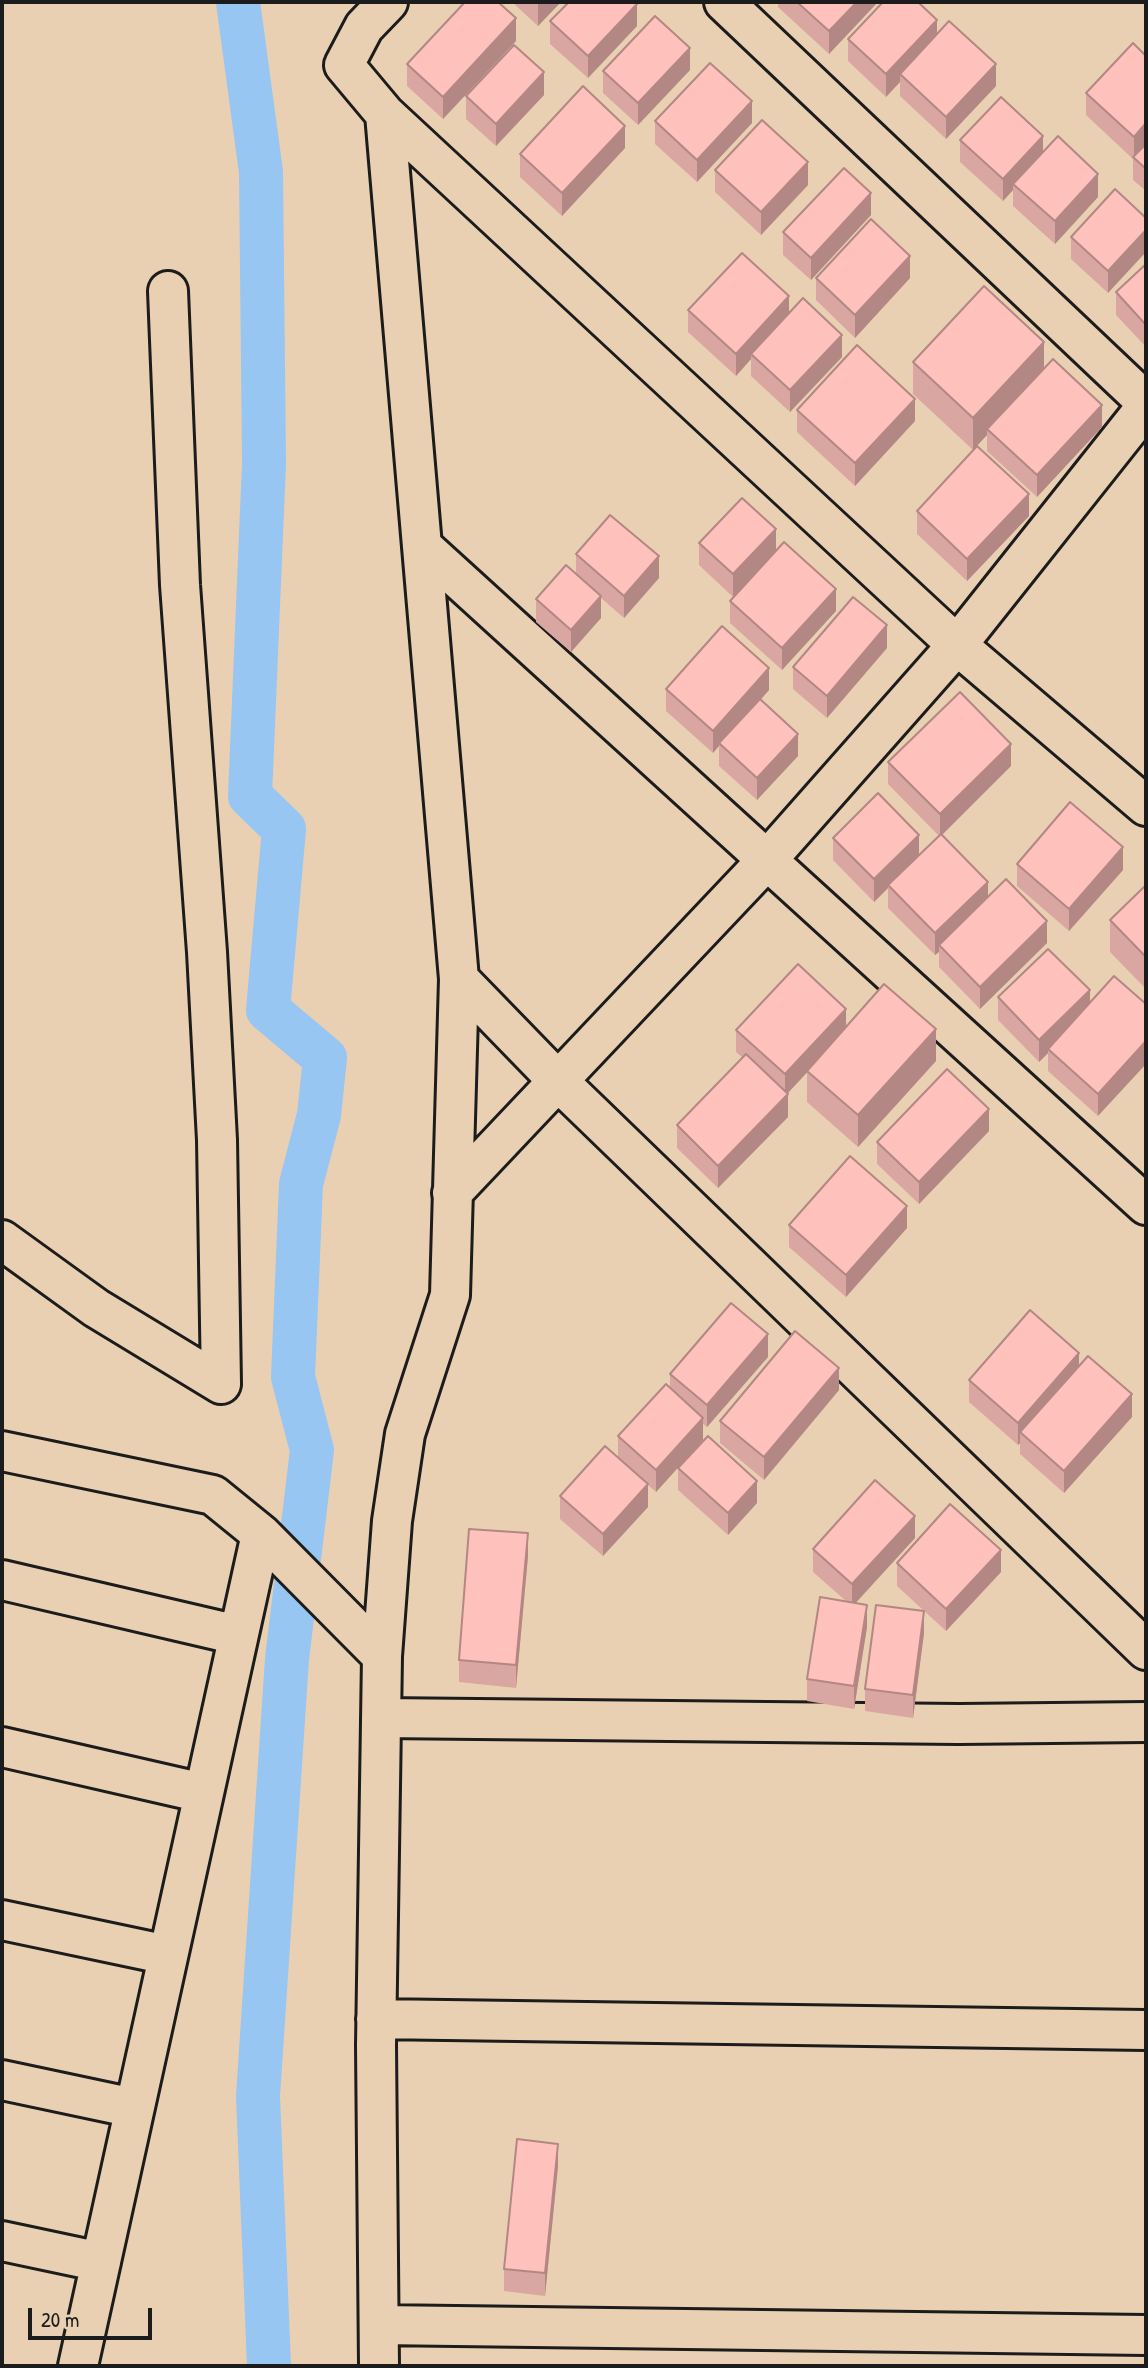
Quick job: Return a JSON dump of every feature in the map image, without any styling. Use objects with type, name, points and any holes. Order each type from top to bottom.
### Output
[{"type":"street","points":[[388,2],[364,27],[344,65],[385,114],[957,645],[1146,806]]},
{"type":"street","points":[[724,2],[1146,402]]},
{"type":"street","points":[[379,2366],[376,2019],[383,1656],[392,1521],[405,1434],[450,1295],[459,979],[385,114]]},
{"type":"street","points":[[2,1240],[96,1308],[221,1384],[217,1140],[207,952],[180,585],[168,291]]},
{"type":"street","points":[[452,1193],[767,860],[957,645],[1146,407]]},
{"type":"street","points":[[422,546],[1146,1205]]},
{"type":"street","points":[[459,979],[558,1081],[1146,1650]]},
{"type":"street","points":[[2,1451],[213,1495],[273,1546],[383,1656]]},
{"type":"street","points":[[78,2366],[238,1635],[273,1546]]},
{"type":"street","points":[[2,1580],[238,1635]]},
{"type":"street","points":[[381,1718],[959,1724],[1146,1722]]},
{"type":"street","points":[[2,1747],[203,1793]]},
{"type":"street","points":[[2,1920],[168,1955]]},
{"type":"street","points":[[376,2019],[1146,2031]]},
{"type":"street","points":[[2,2080],[134,2108]]},
{"type":"street","points":[[2,2241],[101,2262]]},
{"type":"street","points":[[379,2325],[1146,2335]]},
{"type":"building","points":[[465,2],[498,2],[516,18],[443,97],[407,64]]},
{"type":"building","points":[[569,2],[637,4],[588,56],[550,21]]},
{"type":"building","points":[[797,2],[857,2],[829,31]]},
{"type":"building","points":[[883,2],[918,2],[937,20],[886,74],[848,39]]},
{"type":"building","points":[[655,16],[690,48],[638,103],[603,71]]},
{"type":"building","points":[[949,21],[996,64],[946,117],[900,74]]},
{"type":"building","points":[[1133,43],[1146,56],[1146,123],[1134,137],[1086,93]]},
{"type":"building","points":[[514,45],[544,72],[496,124],[466,96]]},
{"type":"building","points":[[710,63],[752,101],[697,160],[655,121]]},
{"type":"building","points":[[583,86],[625,126],[562,193],[520,154]]},
{"type":"building","points":[[1001,97],[1043,136],[1003,179],[960,140]]},
{"type":"building","points":[[762,120],[808,162],[761,212],[715,170]]},
{"type":"building","points":[[1058,136],[1098,174],[1055,221],[1013,184]]},
{"type":"building","points":[[1146,144],[1146,169],[1133,157]]},
{"type":"building","points":[[844,168],[871,193],[811,258],[783,232]]},
{"type":"building","points":[[1115,189],[1146,218],[1146,230],[1108,271],[1071,237]]},
{"type":"building","points":[[871,219],[910,256],[855,315],[816,278]]},
{"type":"building","points":[[742,253],[789,296],[736,354],[688,310]]},
{"type":"building","points":[[1146,264],[1146,325],[1116,292]]},
{"type":"building","points":[[984,286],[1044,342],[973,418],[913,362]]},
{"type":"building","points":[[803,298],[842,335],[790,390],[751,354]]},
{"type":"building","points":[[857,345],[915,399],[855,463],[797,410]]},
{"type":"building","points":[[1053,359],[1102,405],[1037,475],[987,429]]},
{"type":"building","points":[[977,446],[1029,494],[967,559],[917,511]]},
{"type":"building","points":[[742,498],[776,529],[733,574],[699,543]]},
{"type":"building","points":[[610,515],[659,556],[624,596],[576,554]]},
{"type":"building","points":[[784,542],[836,589],[782,648],[730,601]]},
{"type":"building","points":[[566,565],[601,596],[571,630],[536,599]]},
{"type":"building","points":[[853,597],[887,625],[827,696],[793,667]]},
{"type":"building","points":[[722,626],[769,668],[713,731],[666,689]]},
{"type":"building","points":[[960,692],[1011,744],[940,814],[888,762]]},
{"type":"building","points":[[760,699],[798,734],[757,778],[719,743]]},
{"type":"building","points":[[878,793],[919,835],[874,879],[833,838]]},
{"type":"building","points":[[1070,802],[1123,847],[1069,909],[1017,864]]},
{"type":"building","points":[[941,834],[988,882],[935,933],[888,885]]},
{"type":"building","points":[[1006,879],[1047,921],[980,987],[939,945]]},
{"type":"building","points":[[1146,885],[1146,957],[1110,920]]},
{"type":"building","points":[[1048,949],[1090,990],[1039,1040],[998,997]]},
{"type":"building","points":[[798,964],[846,1009],[785,1074],[736,1030]]},
{"type":"building","points":[[1114,976],[1146,1004],[1146,1041],[1098,1094],[1048,1049]]},
{"type":"building","points":[[884,984],[936,1029],[858,1115],[807,1071]]},
{"type":"building","points":[[746,1054],[788,1094],[718,1166],[677,1125]]},
{"type":"building","points":[[947,1069],[989,1109],[919,1182],[877,1142]]},
{"type":"building","points":[[850,1156],[907,1206],[846,1275],[789,1225]]},
{"type":"building","points":[[731,1303],[768,1334],[707,1405],[670,1374]]},
{"type":"building","points":[[1030,1310],[1079,1353],[1018,1423],[969,1380]]},
{"type":"building","points":[[795,1331],[839,1368],[764,1457],[720,1421]]},
{"type":"building","points":[[1088,1356],[1132,1394],[1064,1471],[1020,1432]]},
{"type":"building","points":[[666,1384],[703,1418],[656,1470],[618,1436]]},
{"type":"building","points":[[708,1436],[757,1481],[728,1513],[678,1468]]},
{"type":"building","points":[[605,1446],[648,1484],[603,1534],[560,1496]]},
{"type":"building","points":[[875,1480],[915,1516],[852,1584],[813,1549]]},
{"type":"building","points":[[950,1504],[1001,1550],[946,1609],[897,1563]]},
{"type":"building","points":[[469,1529],[528,1533],[516,1665],[459,1660]]},
{"type":"building","points":[[820,1597],[867,1605],[854,1686],[807,1679]]},
{"type":"building","points":[[876,1605],[924,1611],[913,1695],[865,1689]]},
{"type":"building","points":[[517,2139],[558,2144],[545,2273],[504,2269]]},
{"type":"waterway","points":[[238,2],[261,172],[264,463],[250,796],[284,829],[268,1010],[325,1058],[319,1115],[301,1184],[293,1377],[312,1450],[287,1659],[258,2096],[269,2366]]}]
